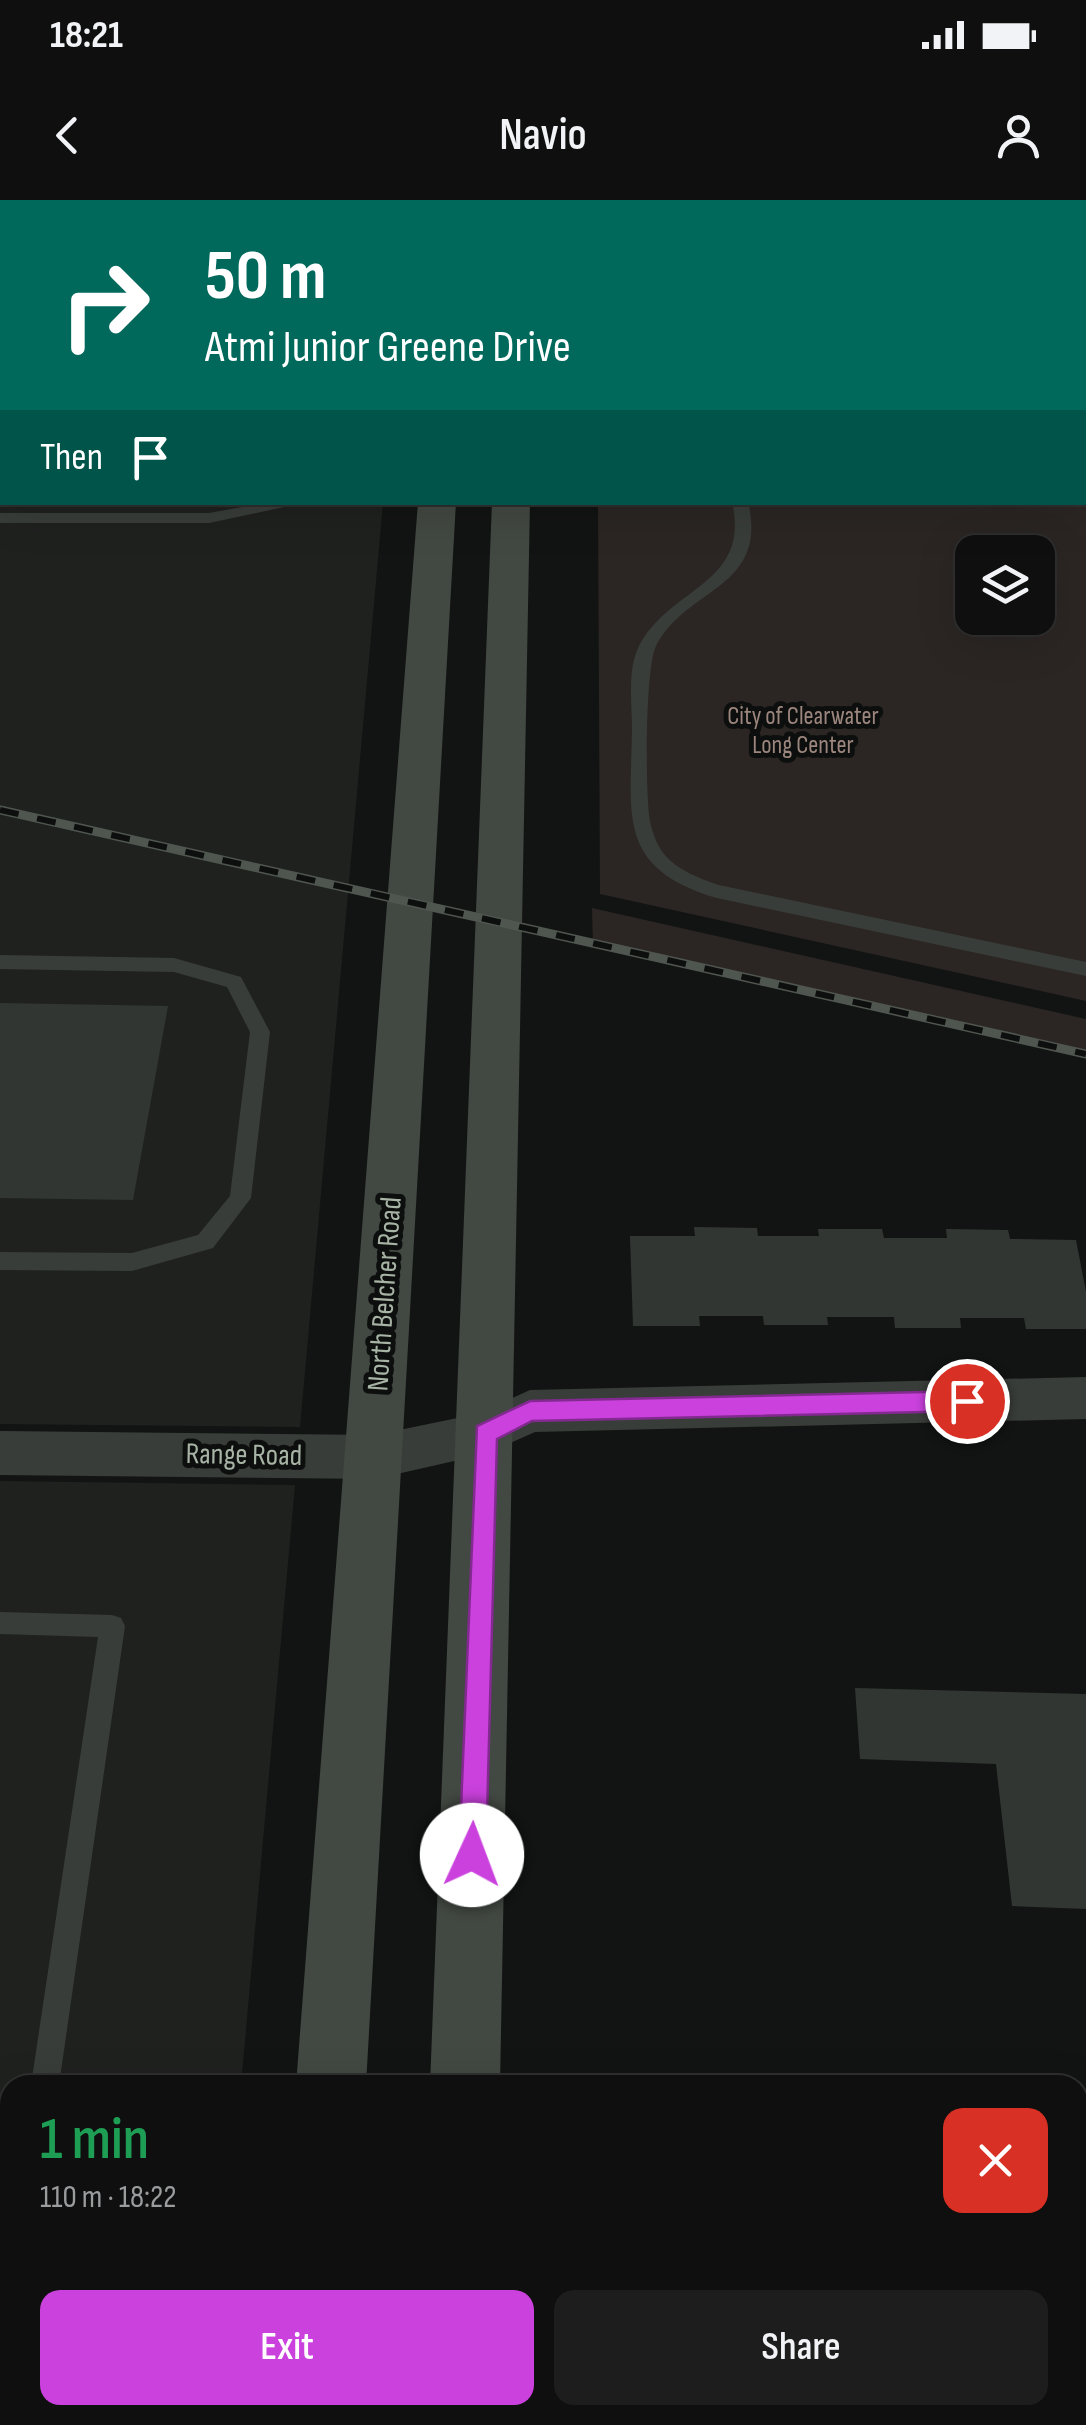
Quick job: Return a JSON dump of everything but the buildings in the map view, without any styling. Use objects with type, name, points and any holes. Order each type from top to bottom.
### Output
[{"type":"main road","name":"North Belcher Road","points":[[333,2075],[437,505]]},
{"type":"main road","points":[[465,2075],[511,505]]},
{"type":"street","name":"Range Road","points":[[0,1453],[375,1457],[485,1433],[530,1411],[1086,1398]]},
{"type":"lane","points":[[0,518],[210,518],[283,505]]},
{"type":"lane","points":[[741,505],[746,518],[744,544],[736,565],[716,586],[669,617],[652,637],[641,660],[640,818],[645,842],[660,866],[684,881],[717,891],[1086,969]]},
{"type":"lane","points":[[0,962],[174,965],[234,982],[260,1032],[240,1198],[206,1242],[132,1262],[0,1261]]},
{"type":"lane","points":[[0,1623],[112,1626],[45,2075]]},
{"type":"shaded area","points":[[0,505],[383,505],[300,1427],[0,1424]]},
{"type":"shaded area","points":[[0,1481],[295,1485],[242,2075],[0,2075]]},
{"type":"green space","name":"City of Clearwater Long Center","points":[[598,505],[1086,505],[1086,1001],[600,894]]},
{"type":"green space","points":[[592,908],[1086,1019],[1086,1051],[593,945]]},
{"type":"railway","points":[[0,810],[1086,1054]]},
{"type":"route","points":[[472,1855],[485,1433],[530,1411],[967,1401]]}]
